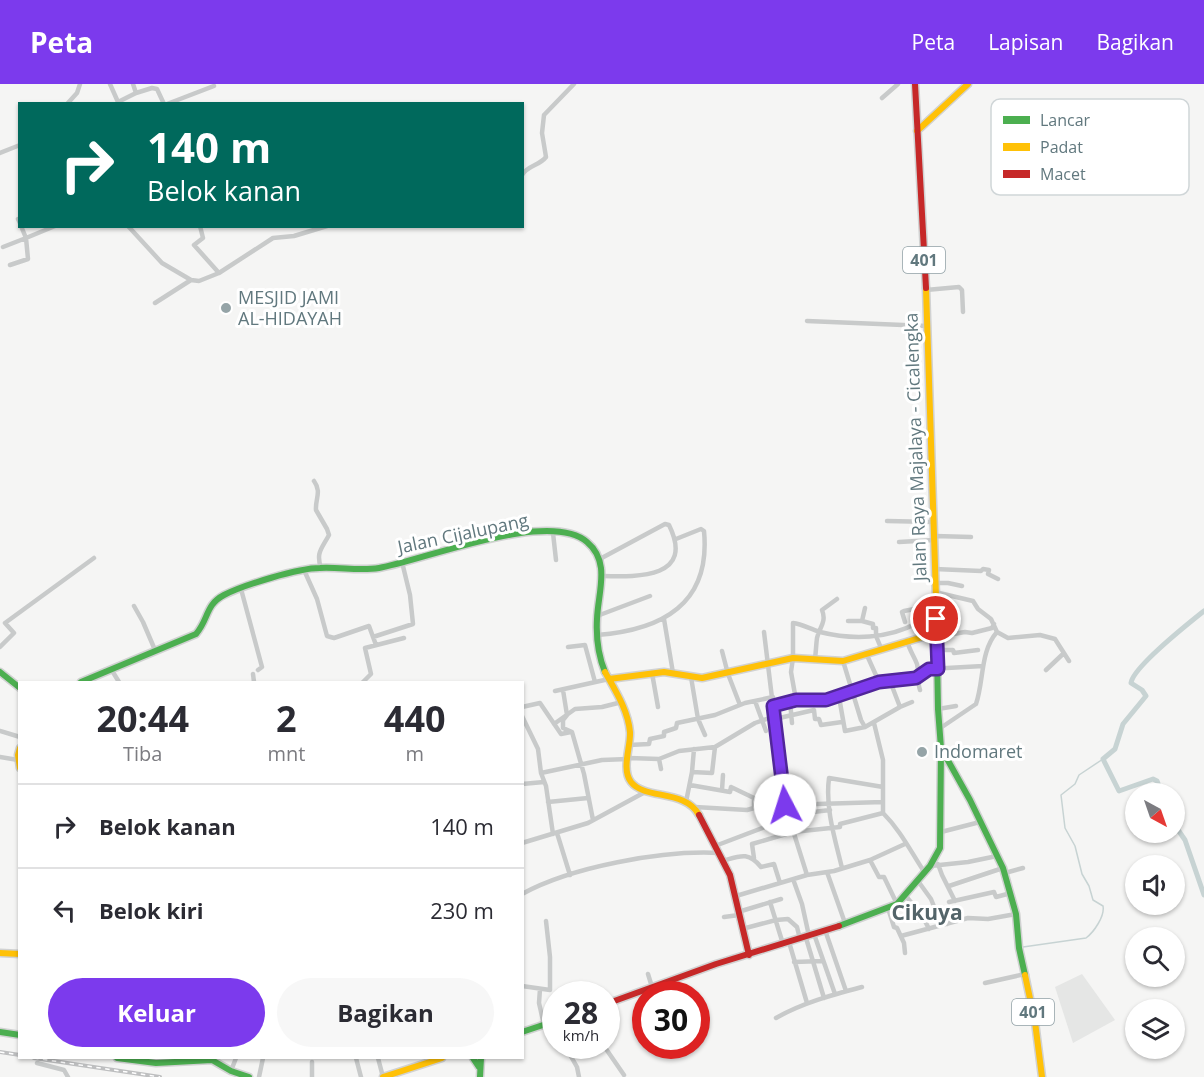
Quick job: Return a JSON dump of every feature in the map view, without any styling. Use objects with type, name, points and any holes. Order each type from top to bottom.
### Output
[{"type":"street","points":[[69,102],[82,84]]},
{"type":"street","points":[[110,84],[116,102]]},
{"type":"street","points":[[132,84],[136,93]]},
{"type":"street","points":[[524,172],[542,162],[546,157],[542,133],[544,115],[574,84]]},
{"type":"street","points":[[882,98],[898,84]]},
{"type":"street","name":"Jalan Raya Majalaya - Cicalengka","points":[[915,84],[926,290],[941,748],[1004,870],[1016,914],[1019,948],[1035,1022],[1042,1077]]},
{"type":"street","points":[[917,131],[968,84]]},
{"type":"street","points":[[169,102],[214,86]]},
{"type":"street","points":[[118,102],[136,93],[154,88],[164,102]]},
{"type":"street","points":[[180,97],[183,102]]},
{"type":"street","points":[[0,153],[18,146]]},
{"type":"street","points":[[10,266],[28,259],[26,238],[21,228]]},
{"type":"street","points":[[130,228],[162,263],[191,280],[199,281],[219,273],[273,238],[294,236],[320,228]]},
{"type":"street","points":[[200,228],[203,238],[194,245],[219,273]]},
{"type":"street","points":[[3,247],[43,229]]},
{"type":"street","points":[[155,303],[191,280]]},
{"type":"street","points":[[926,290],[959,287],[962,290],[963,312]]},
{"type":"street","points":[[807,321],[927,326]]},
{"type":"street","points":[[314,482],[319,493],[316,510],[329,535],[319,553],[321,569]]},
{"type":"street","points":[[887,521],[934,522]]},
{"type":"street","points":[[598,560],[665,524],[670,525],[676,539],[675,558],[672,563],[649,574],[603,576]]},
{"type":"street","points":[[597,635],[623,633],[664,620],[695,589],[705,561],[704,530],[700,529],[676,539]]},
{"type":"street","points":[[553,533],[556,560]]},
{"type":"street","name":"Jalan Cijalupang","points":[[83,681],[196,634],[201,628],[211,603],[225,595],[304,570],[312,568],[361,571],[510,536],[553,533],[576,535],[586,540],[594,548],[603,576],[597,616],[600,657],[622,702],[631,735],[627,771],[630,781],[638,788],[647,791]]},
{"type":"street","points":[[899,542],[972,537]]},
{"type":"street","points":[[0,627],[94,558]]},
{"type":"street","points":[[373,637],[412,624],[410,595],[402,562]]},
{"type":"street","points":[[935,569],[981,571],[983,569],[988,570],[988,574],[998,579]]},
{"type":"street","points":[[304,570],[317,599],[327,636],[334,638],[369,626],[376,645]]},
{"type":"street","points":[[936,583],[962,586]]},
{"type":"street","points":[[241,589],[262,667],[256,672],[254,681]]},
{"type":"street","points":[[935,592],[973,601],[994,624],[997,632],[1010,638],[1046,636],[1057,640],[1069,662]]},
{"type":"street","points":[[597,616],[650,596]]},
{"type":"street","points":[[815,658],[817,636],[824,616],[822,610],[837,599]]},
{"type":"street","points":[[905,622],[902,612],[904,610],[935,605]]},
{"type":"street","points":[[134,606],[154,650]]},
{"type":"street","points":[[862,621],[865,608]]},
{"type":"street","points":[[664,620],[673,673]]},
{"type":"street","points":[[848,621],[873,624],[881,648]]},
{"type":"street","points":[[0,646],[14,633],[5,623]]},
{"type":"street","points":[[796,700],[791,672],[793,623],[819,632],[853,637],[876,636],[917,623]]},
{"type":"street","points":[[555,691],[609,679],[652,673],[673,673],[691,677],[728,674],[793,658],[843,661],[907,640],[936,635],[972,633],[992,627],[994,624]]},
{"type":"street","points":[[912,626],[916,639]]},
{"type":"street","points":[[764,632],[785,805],[807,875]]},
{"type":"street","points":[[939,729],[976,704],[986,652],[997,632]]},
{"type":"street","points":[[364,681],[371,674],[364,649],[404,638]]},
{"type":"street","points":[[907,640],[909,652],[917,666],[916,678],[920,690]]},
{"type":"street","points":[[568,646],[585,645],[595,682]]},
{"type":"street","points":[[937,650],[952,650],[954,653],[978,650]]},
{"type":"street","points":[[722,651],[740,705]]},
{"type":"street","points":[[866,653],[879,682]]},
{"type":"street","points":[[1046,670],[1064,653]]},
{"type":"street","points":[[843,661],[865,727]]},
{"type":"street","points":[[773,706],[796,700],[826,700],[839,697],[879,682],[916,678],[929,669],[983,666]]},
{"type":"street","points":[[111,669],[118,681]]},
{"type":"street","points":[[0,672],[18,686]]},
{"type":"street","points":[[652,673],[658,707]]},
{"type":"street","points":[[691,677],[698,719],[705,735]]},
{"type":"street","points":[[890,681],[900,707]]},
{"type":"street","points":[[563,690],[567,715],[563,720],[563,728],[572,732]]},
{"type":"street","points":[[629,746],[649,743],[650,740],[664,736],[664,732],[677,727],[677,723],[715,715],[740,705],[773,697]]},
{"type":"street","points":[[839,697],[845,731],[865,727],[912,702]]},
{"type":"street","points":[[755,701],[766,731]]},
{"type":"street","points":[[790,701],[792,723]]},
{"type":"street","points":[[554,724],[574,709],[602,707],[622,702]]},
{"type":"street","points":[[524,707],[540,704],[562,735],[572,732]]},
{"type":"street","points":[[938,709],[956,706]]},
{"type":"street","points":[[541,773],[602,760],[659,759],[668,754],[694,748],[715,747],[762,720],[814,710],[815,719],[819,719],[821,725],[842,722]]},
{"type":"street","points":[[524,720],[536,743],[555,833],[570,874]]},
{"type":"street","points":[[874,723],[883,760],[883,813],[897,828],[925,873]]},
{"type":"street","points":[[0,731],[18,736]]},
{"type":"street","points":[[572,732],[593,820]]},
{"type":"street","points":[[692,772],[711,775],[715,747]]},
{"type":"street","points":[[686,802],[694,748]]},
{"type":"street","points":[[670,981],[807,937],[897,904],[925,873],[940,848],[941,748]]},
{"type":"street","points":[[0,757],[18,760]]},
{"type":"street","points":[[659,759],[661,769]]},
{"type":"street","points":[[722,790],[723,775]]},
{"type":"street","points":[[842,868],[832,828],[829,778],[883,787]]},
{"type":"street","points":[[524,784],[544,782]]},
{"type":"street","points":[[524,842],[593,820],[647,791],[686,802],[695,807],[747,810],[754,808],[754,798],[735,788],[731,787],[730,792],[690,785]]},
{"type":"street","points":[[548,802],[588,798]]},
{"type":"street","points":[[754,802],[784,799]]},
{"type":"street","points":[[785,805],[883,802]]},
{"type":"street","points":[[695,807],[730,875],[749,955]]},
{"type":"street","points":[[715,846],[788,817],[830,810]]},
{"type":"street","points":[[780,883],[775,865],[772,863],[761,867],[754,858],[752,844],[793,832],[840,827],[840,824],[883,813]]},
{"type":"street","points":[[941,832],[980,822]]},
{"type":"street","points":[[736,896],[807,875],[870,860],[905,844]]},
{"type":"street","points":[[524,893],[570,874],[635,860],[698,852],[719,853]]},
{"type":"street","points":[[722,861],[742,855],[754,858]]},
{"type":"street","points":[[930,866],[997,856]]},
{"type":"street","points":[[870,860],[879,877],[884,877],[897,904]]},
{"type":"street","points":[[938,864],[940,873],[955,901]]},
{"type":"street","points":[[949,886],[1004,870],[1023,868]]},
{"type":"street","points":[[827,872],[846,923]]},
{"type":"street","points":[[793,879],[802,904],[812,961],[824,998]]},
{"type":"street","points":[[918,880],[931,899],[939,919],[945,918],[947,924]]},
{"type":"street","points":[[949,902],[994,892],[996,897],[1011,893]]},
{"type":"street","points":[[905,895],[923,917],[929,929]]},
{"type":"street","points":[[724,918],[781,899]]},
{"type":"street","points":[[770,902],[794,962],[807,1004]]},
{"type":"street","points":[[888,908],[894,927],[901,936],[905,953]]},
{"type":"street","points":[[901,936],[968,918],[988,919],[1016,914]]},
{"type":"street","points":[[742,929],[776,920],[790,920],[807,937],[823,961],[835,994]]},
{"type":"street","points":[[524,986],[550,990],[550,957],[546,921]]},
{"type":"street","points":[[825,930],[846,991]]},
{"type":"street","points":[[0,953],[18,954]]},
{"type":"street","points":[[794,962],[823,961]]},
{"type":"street","points":[[648,974],[650,981]]},
{"type":"street","points":[[985,983],[1025,974]]},
{"type":"street","points":[[776,1018],[807,1004],[862,987]]},
{"type":"street","points":[[540,989],[539,1003],[542,1016]]},
{"type":"street","points":[[524,1031],[542,1025]]},
{"type":"street","points":[[0,1032],[18,1035]]},
{"type":"street","points":[[125,1059],[156,1063],[211,1059],[231,1071],[249,1077]]},
{"type":"street","points":[[231,1071],[236,1059]]},
{"type":"street","points":[[260,1077],[263,1059]]},
{"type":"street","points":[[358,1059],[361,1077]]},
{"type":"street","points":[[378,1059],[383,1077],[439,1059]]},
{"type":"street","points":[[473,1059],[479,1067]]},
{"type":"street","points":[[480,1077],[481,1059]]},
{"type":"street","points":[[571,1059],[578,1074]]},
{"type":"street","points":[[613,1059],[624,1075]]},
{"type":"street","points":[[312,1062],[312,1077]]},
{"type":"street","points":[[37,1063],[64,1070],[68,1077]]},
{"type":"shaded area","points":[[1082,974],[1115,1020],[1073,1043],[1055,987]]},
{"type":"waterway","points":[[1125,789],[1119,791],[1103,759],[1115,749],[1123,724],[1146,696],[1142,690],[1131,683],[1134,676],[1163,646],[1204,611]]},
{"type":"waterway","points":[[1023,947],[1086,938],[1101,919],[1103,906],[1093,900],[1082,874],[1075,846],[1065,828],[1061,795],[1075,784],[1079,775],[1103,759]]},
{"type":"waterway","points":[[1142,783],[1153,779],[1158,783]]},
{"type":"waterway","points":[[1185,840],[1204,895]]},
{"type":"railway","points":[[0,1052],[18,1055]]},
{"type":"railway","points":[[41,1059],[160,1077]]},
{"type":"traffic: fast","points":[[83,681],[196,634],[213,603],[224,595],[257,582],[310,569],[379,568],[486,540],[545,531],[569,533],[587,542],[599,559],[601,578],[597,632],[599,653],[605,672]]},
{"type":"traffic: fast","points":[[936,597],[941,748],[970,800],[1003,868],[1016,914],[1019,948],[1025,975]]},
{"type":"traffic: fast","points":[[0,672],[18,686]]},
{"type":"traffic: fast","points":[[839,926],[897,904],[930,866],[940,848],[941,749]]},
{"type":"traffic: fast","points":[[524,1031],[542,1025]]},
{"type":"traffic: fast","points":[[0,1032],[18,1035]]},
{"type":"traffic: fast","points":[[125,1059],[156,1063],[212,1060],[231,1071],[249,1077]]},
{"type":"traffic: fast","points":[[474,1059],[479,1067]]},
{"type":"traffic: fast","points":[[480,1077],[481,1059]]},
{"type":"traffic: slow","points":[[917,131],[968,84]]},
{"type":"traffic: slow","points":[[926,288],[936,597]]},
{"type":"traffic: slow","points":[[609,679],[664,672],[702,678],[793,658],[843,661],[936,633]]},
{"type":"traffic: slow","points":[[605,672],[620,700],[629,724],[627,771],[631,782],[637,788],[684,801],[699,815]]},
{"type":"traffic: slow","points":[[0,953],[18,954]]},
{"type":"traffic: slow","points":[[1025,975],[1035,1022],[1042,1077]]},
{"type":"traffic: slow","points":[[383,1077],[439,1059]]},
{"type":"traffic: jam","points":[[915,84],[926,288]]},
{"type":"traffic: jam","points":[[699,815],[730,875],[749,955]]},
{"type":"traffic: jam","points":[[620,999],[716,964],[839,926]]},
{"type":"place","name":"MESJID JAMI AL-HIDAYAH","points":[[226,308]]},
{"type":"place","name":"Indomaret","points":[[922,752]]},
{"type":"district","name":"Cikuya","points":[[927,913]]},
{"type":"route","points":[[785,805],[773,706],[796,700],[826,700],[879,682],[907,680],[916,678],[929,669],[938,669],[936,619]]}]
